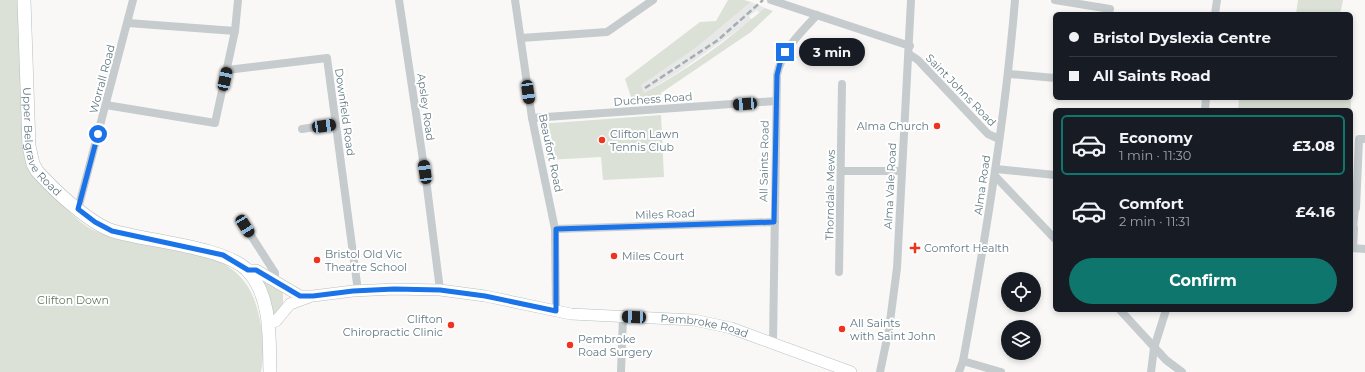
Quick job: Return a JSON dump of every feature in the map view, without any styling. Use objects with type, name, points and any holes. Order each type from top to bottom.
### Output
[{"type":"main road","name":"Upper Belgrave Road","points":[[24,0],[30,153],[37,172],[78,209],[95,222],[112,231],[223,255],[248,270]]},
{"type":"main road","name":"Pembroke Road","points":[[248,270],[256,270],[300,296],[358,291],[440,290],[485,296],[571,314],[694,320],[714,324],[851,372]]},
{"type":"main road","points":[[248,270],[258,285],[265,302],[268,324],[270,372]]},
{"type":"main road","points":[[268,324],[276,321],[290,304],[313,296]]},
{"type":"street","name":"Worrall Road","points":[[78,209],[133,0]]},
{"type":"street","points":[[106,104],[212,124],[215,123],[235,31],[238,0]]},
{"type":"street","name":"Apsley Road","points":[[399,0],[427,187],[440,290]]},
{"type":"street","name":"Beaufort Road","points":[[515,0],[532,118],[556,229],[556,311]]},
{"type":"street","points":[[521,38],[607,32],[653,0]]},
{"type":"street","name":"Saint Johns Road","points":[[772,0],[817,15],[909,50],[988,134],[999,139]]},
{"type":"street","name":"Alma Vale Road","points":[[880,372],[889,329],[898,268],[911,0]]},
{"type":"street","name":"Alma Road","points":[[959,372],[984,249],[996,172],[1015,0]]},
{"type":"street","points":[[1055,0],[1110,9]]},
{"type":"street","points":[[1215,12],[1216,0]]},
{"type":"street","name":"All Saints Road","points":[[773,344],[776,101],[780,63],[799,34],[817,15]]},
{"type":"street","points":[[128,23],[235,31]]},
{"type":"street","name":"Downfield Road","points":[[227,70],[327,58],[358,291]]},
{"type":"street","points":[[1008,74],[1053,78]]},
{"type":"street","name":"Thorndale Mews","points":[[839,272],[842,84]]},
{"type":"street","name":"Duchess Road","points":[[532,118],[776,101]]},
{"type":"street","points":[[302,129],[336,124]]},
{"type":"street","points":[[1353,238],[1359,139],[1365,139]]},
{"type":"street","points":[[841,171],[902,171]]},
{"type":"street","points":[[996,172],[1053,175]]},
{"type":"street","points":[[996,172],[1053,237]]},
{"type":"street","name":"Miles Road","points":[[556,229],[774,222]]},
{"type":"street","points":[[245,226],[275,273],[275,280]]},
{"type":"street","points":[[1353,248],[1365,250]]},
{"type":"street","points":[[1122,312],[1166,360],[1182,372]]},
{"type":"street","points":[[1151,372],[1154,348],[1165,312]]},
{"type":"street","points":[[621,372],[623,317]]},
{"type":"street","points":[[962,361],[1001,372]]},
{"type":"shaded area","points":[[751,2],[765,8],[760,13],[757,10],[749,16],[752,20],[677,73],[644,93],[640,85],[697,47]]},
{"type":"green space","name":"Clifton Down","points":[[0,0],[19,0],[23,140],[24,156],[27,164],[76,218],[93,230],[115,238],[190,252],[213,258],[232,270],[248,287],[258,312],[263,342],[261,372],[0,372]]},
{"type":"green space","points":[[728,0],[744,0],[751,2],[697,47],[641,85],[644,93],[692,65],[765,8],[773,11],[751,32],[661,93],[661,104],[634,106],[625,79],[700,22],[716,21]]},
{"type":"green space","points":[[1298,0],[1343,0],[1340,12],[1296,12]]},
{"type":"green space","points":[[1239,100],[1351,100],[1351,108],[1238,108]]},
{"type":"green space","name":"Clifton Lawn Tennis Club","points":[[661,115],[664,177],[603,180],[601,157],[547,160],[539,124]]},
{"type":"green space","points":[[261,279],[283,291],[283,306],[273,316]]},
{"type":"railway","points":[[645,88],[718,40],[763,0]]},
{"type":"place","name":"Alma Church","points":[[937,126]]},
{"type":"place","name":"Clifton Lawn Tennis Club","points":[[602,140]]},
{"type":"place","name":"Comfort Health","points":[[915,248]]},
{"type":"place","name":"Miles Court","points":[[614,256]]},
{"type":"place","name":"Bristol Old Vic Theatre School","points":[[317,260]]},
{"type":"place","name":"Clifton Chiropractic Clinic","points":[[451,325]]},
{"type":"place","name":"All Saints with Saint John","points":[[842,329]]},
{"type":"place","name":"Pembroke Road Surgery","points":[[570,345]]},
{"type":"route","points":[[98,134],[78,209],[95,222],[112,231],[223,255],[248,270],[256,270],[275,280],[300,296],[394,289],[440,290],[470,293],[556,311],[556,229],[774,222],[777,75],[785,52]]}]
